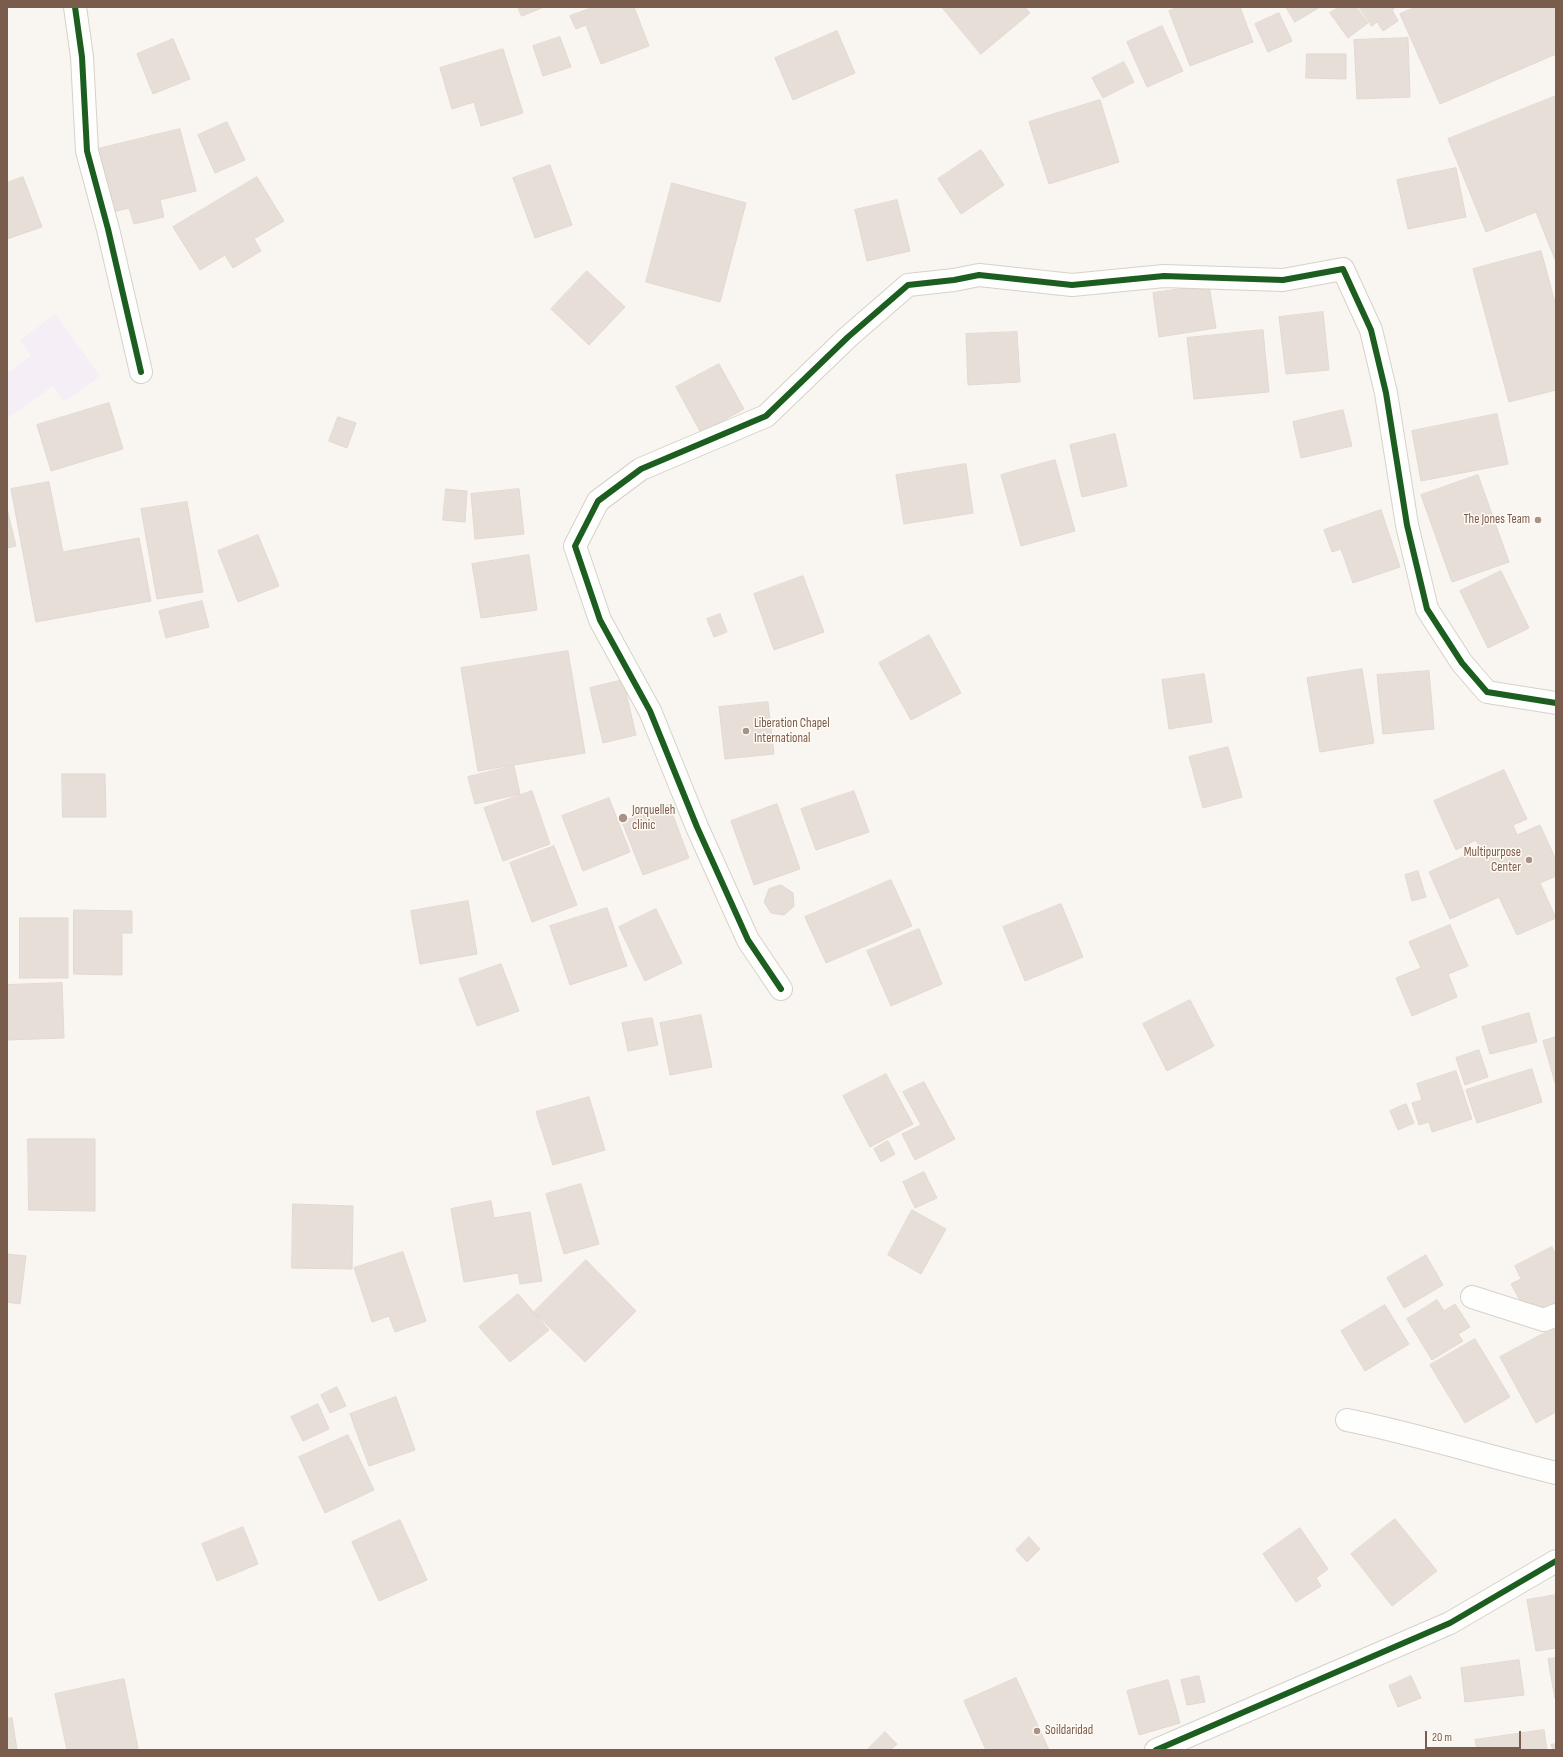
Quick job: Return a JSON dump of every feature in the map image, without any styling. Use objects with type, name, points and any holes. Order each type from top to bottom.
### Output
[{"type":"street","points":[[75,7],[82,57],[87,151],[108,229],[141,372]]},
{"type":"street","points":[[782,989],[748,940],[697,827],[650,711],[600,620],[575,546],[598,501],[641,469],[766,416],[848,337],[908,285],[954,280],[979,275],[1072,285],[1164,276],[1283,280],[1343,269],[1371,330],[1385,386],[1407,525],[1427,609],[1462,663],[1487,692],[1556,703]]},
{"type":"street","points":[[1472,1297],[1544,1320],[1556,1315]]},
{"type":"street","points":[[1347,1420],[1389,1428],[1498,1459],[1556,1473]]},
{"type":"street","points":[[1156,1750],[1450,1623],[1556,1561]]},
{"type":"shaded area","points":[[55,314],[100,376],[64,402],[53,386],[7,419],[7,373],[31,356],[20,340]]},
{"type":"building","points":[[518,7],[544,7],[522,16]]},
{"type":"building","points":[[594,7],[634,7],[649,46],[601,64],[586,25],[576,29],[570,16]]},
{"type":"building","points":[[942,7],[1025,7],[1030,13],[981,54]]},
{"type":"building","points":[[1179,7],[1240,7],[1253,42],[1190,66],[1169,11]]},
{"type":"building","points":[[1286,7],[1320,7],[1295,22]]},
{"type":"building","points":[[1339,7],[1356,7],[1368,23],[1348,38],[1330,13]]},
{"type":"building","points":[[1359,7],[1396,7],[1392,10],[1398,21],[1383,31],[1377,22],[1372,26]]},
{"type":"building","points":[[1416,7],[1556,7],[1556,54],[1440,104],[1400,14]]},
{"type":"building","points":[[1279,13],[1292,41],[1268,52],[1255,24]]},
{"type":"building","points":[[1162,26],[1183,71],[1147,87],[1127,42]]},
{"type":"building","points":[[837,31],[855,73],[793,100],[775,58]]},
{"type":"building","points":[[560,37],[571,67],[543,76],[533,46]]},
{"type":"building","points":[[1408,38],[1410,97],[1357,99],[1354,40]]},
{"type":"building","points":[[173,39],[190,79],[153,94],[137,54]]},
{"type":"building","points":[[503,49],[523,113],[481,126],[474,102],[452,109],[440,68]]},
{"type":"building","points":[[1307,54],[1346,54],[1346,79],[1306,78]]},
{"type":"building","points":[[1124,62],[1134,82],[1103,98],[1092,78]]},
{"type":"building","points":[[1556,96],[1556,262],[1536,212],[1486,232],[1448,139]]},
{"type":"building","points":[[1100,100],[1119,162],[1049,184],[1029,122]]},
{"type":"building","points":[[227,122],[245,160],[215,173],[198,135]]},
{"type":"building","points":[[180,129],[196,191],[160,200],[164,217],[134,224],[129,208],[113,212],[98,149]]},
{"type":"building","points":[[981,150],[1004,185],[961,214],[938,179]]},
{"type":"building","points":[[550,165],[572,225],[535,238],[513,178]]},
{"type":"building","points":[[1456,168],[1466,217],[1408,229],[1397,180]]},
{"type":"building","points":[[23,177],[42,227],[7,239],[7,183]]},
{"type":"building","points":[[257,177],[284,221],[254,239],[261,251],[233,268],[225,255],[200,270],[173,227]]},
{"type":"building","points":[[672,183],[746,203],[720,302],[646,282]]},
{"type":"building","points":[[897,200],[910,251],[867,261],[855,210]]},
{"type":"building","points":[[1541,251],[1556,306],[1556,390],[1509,402],[1473,269]]},
{"type":"building","points":[[587,271],[625,307],[589,345],[551,309]]},
{"type":"building","points":[[1209,285],[1216,328],[1159,337],[1153,293]]},
{"type":"building","points":[[1323,312],[1329,370],[1286,374],[1279,317]]},
{"type":"building","points":[[1263,330],[1269,392],[1194,399],[1187,338]]},
{"type":"building","points":[[1017,332],[1020,382],[968,385],[966,334]]},
{"type":"building","points":[[719,364],[744,409],[701,433],[676,387]]},
{"type":"building","points":[[109,403],[123,449],[51,471],[37,425]]},
{"type":"building","points":[[1343,410],[1352,446],[1301,458],[1293,422]]},
{"type":"building","points":[[1497,414],[1508,464],[1421,481],[1412,431]]},
{"type":"building","points":[[338,417],[356,423],[347,448],[329,441]]},
{"type":"building","points":[[1115,434],[1127,486],[1082,497],[1070,445]]},
{"type":"building","points":[[1055,460],[1075,531],[1021,546],[1001,475]]},
{"type":"building","points":[[966,464],[973,513],[904,524],[896,475]]},
{"type":"building","points":[[1478,475],[1509,562],[1452,582],[1421,495]]},
{"type":"building","points":[[49,482],[63,552],[139,538],[151,601],[36,622],[11,489]]},
{"type":"building","points":[[446,489],[467,491],[465,522],[443,520]]},
{"type":"building","points":[[519,489],[524,534],[475,539],[471,494]]},
{"type":"building","points":[[187,502],[203,592],[157,599],[141,509]]},
{"type":"building","points":[[7,509],[16,546],[7,548]]},
{"type":"building","points":[[1381,510],[1400,567],[1353,583],[1341,549],[1332,552],[1324,530]]},
{"type":"building","points":[[258,535],[279,586],[238,602],[218,551]]},
{"type":"building","points":[[529,555],[537,610],[481,618],[472,564]]},
{"type":"building","points":[[1501,571],[1529,628],[1488,648],[1460,591]]},
{"type":"building","points":[[803,576],[824,632],[774,650],[754,594]]},
{"type":"building","points":[[202,601],[209,627],[166,638],[159,611]]},
{"type":"building","points":[[720,614],[727,632],[714,637],[707,619]]},
{"type":"building","points":[[929,635],[961,693],[911,720],[879,663]]},
{"type":"building","points":[[568,651],[585,753],[478,771],[461,668]]},
{"type":"building","points":[[1362,669],[1374,743],[1320,752],[1307,678]]},
{"type":"building","points":[[1429,671],[1434,729],[1383,734],[1377,675]]},
{"type":"building","points":[[1204,674],[1212,722],[1169,729],[1162,680]]},
{"type":"building","points":[[623,680],[636,735],[603,743],[590,688]]},
{"type":"building","name":"Liberation Chapel International","points":[[768,702],[774,754],[725,759],[719,707]]},
{"type":"building","points":[[1228,747],[1242,797],[1203,808],[1189,757]]},
{"type":"building","points":[[514,766],[520,794],[475,804],[468,777]]},
{"type":"building","points":[[1504,770],[1527,819],[1513,825],[1517,835],[1540,825],[1556,860],[1556,876],[1540,883],[1556,918],[1517,935],[1499,897],[1450,919],[1429,872],[1480,849],[1476,840],[1456,850],[1434,801]]},
{"type":"building","points":[[62,774],[105,774],[106,817],[63,817]]},
{"type":"building","points":[[532,791],[550,844],[503,861],[484,808]]},
{"type":"building","points":[[854,791],[869,832],[816,850],[801,809]]},
{"type":"building","points":[[609,798],[630,852],[583,871],[562,816]]},
{"type":"building","points":[[777,804],[800,869],[754,885],[731,821]]},
{"type":"building","points":[[669,805],[689,858],[643,875],[622,822]]},
{"type":"building","points":[[554,846],[577,905],[532,922],[510,863]]},
{"type":"building","points":[[1418,871],[1426,897],[1412,901],[1405,875]]},
{"type":"building","points":[[891,880],[912,926],[826,963],[805,917]]},
{"type":"building","points":[[781,885],[793,893],[794,906],[784,915],[771,913],[764,902],[769,889]]},
{"type":"building","points":[[468,901],[477,954],[420,964],[411,911]]},
{"type":"building","points":[[1061,904],[1083,957],[1025,981],[1003,927]]},
{"type":"building","points":[[607,908],[627,966],[570,985],[550,926]]},
{"type":"building","points":[[656,909],[682,963],[645,981],[619,927]]},
{"type":"building","points":[[74,910],[132,911],[132,933],[122,933],[122,975],[74,974]]},
{"type":"building","points":[[20,918],[68,918],[68,978],[20,978]]},
{"type":"building","points":[[1450,925],[1468,966],[1448,974],[1457,997],[1412,1016],[1396,978],[1421,968],[1409,942]]},
{"type":"building","points":[[919,929],[942,984],[891,1006],[867,951]]},
{"type":"building","points":[[501,964],[519,1011],[477,1026],[459,979]]},
{"type":"building","points":[[62,983],[64,1038],[7,1040],[7,985]]},
{"type":"building","points":[[1190,1000],[1214,1046],[1167,1071],[1143,1024]]},
{"type":"building","points":[[1529,1013],[1537,1042],[1490,1054],[1482,1027]]},
{"type":"building","points":[[701,1015],[712,1067],[670,1075],[660,1023]]},
{"type":"building","points":[[652,1018],[658,1045],[628,1051],[622,1023]]},
{"type":"building","points":[[1556,1037],[1556,1086],[1543,1041]]},
{"type":"building","points":[[1479,1050],[1488,1077],[1465,1085],[1456,1058]]},
{"type":"building","points":[[1532,1069],[1542,1102],[1477,1123],[1466,1090]]},
{"type":"building","points":[[1456,1071],[1472,1119],[1432,1132],[1429,1122],[1419,1125],[1412,1103],[1422,1100],[1417,1084]]},
{"type":"building","points":[[886,1074],[913,1124],[870,1147],[843,1096]]},
{"type":"building","points":[[924,1082],[955,1139],[915,1160],[902,1134],[921,1125],[903,1092]]},
{"type":"building","points":[[589,1097],[605,1150],[553,1165],[536,1112]]},
{"type":"building","points":[[1406,1104],[1414,1123],[1398,1130],[1390,1111]]},
{"type":"building","points":[[28,1139],[95,1139],[95,1211],[29,1210]]},
{"type":"building","points":[[888,1141],[895,1154],[881,1162],[874,1149]]},
{"type":"building","points":[[924,1172],[937,1198],[915,1208],[903,1182]]},
{"type":"building","points":[[581,1184],[599,1244],[564,1254],[546,1194]]},
{"type":"building","points":[[491,1201],[494,1218],[530,1212],[542,1281],[520,1284],[518,1273],[464,1282],[451,1209]]},
{"type":"building","points":[[293,1204],[353,1206],[352,1269],[292,1268]]},
{"type":"building","points":[[912,1210],[946,1229],[921,1274],[888,1255]]},
{"type":"building","points":[[1552,1247],[1556,1255],[1556,1304],[1539,1312],[1535,1303],[1524,1308],[1511,1284],[1521,1279],[1515,1266]]},
{"type":"building","points":[[403,1252],[426,1321],[395,1332],[389,1316],[372,1322],[354,1268]]},
{"type":"building","points":[[7,1254],[26,1256],[20,1304],[7,1302]]},
{"type":"building","points":[[1426,1255],[1443,1285],[1404,1308],[1387,1278]]},
{"type":"building","points":[[586,1260],[636,1311],[585,1362],[534,1312]]},
{"type":"building","points":[[518,1294],[549,1330],[510,1362],[479,1327]]},
{"type":"building","points":[[1437,1300],[1444,1311],[1455,1304],[1470,1327],[1458,1334],[1463,1341],[1432,1360],[1407,1319]]},
{"type":"building","points":[[1385,1305],[1409,1344],[1365,1371],[1341,1331]]},
{"type":"building","points":[[1556,1327],[1556,1412],[1536,1423],[1500,1357]]},
{"type":"building","points":[[1475,1339],[1510,1397],[1465,1423],[1430,1365]]},
{"type":"building","points":[[337,1387],[346,1406],[330,1413],[321,1395]]},
{"type":"building","points":[[396,1397],[415,1450],[369,1466],[350,1414]]},
{"type":"building","points":[[318,1404],[329,1429],[303,1441],[291,1417]]},
{"type":"building","points":[[348,1435],[374,1490],[325,1513],[299,1457]]},
{"type":"building","points":[[1395,1519],[1437,1571],[1392,1606],[1351,1554]]},
{"type":"building","points":[[400,1520],[427,1580],[379,1601],[352,1542]]},
{"type":"building","points":[[243,1527],[258,1564],[217,1581],[202,1544]]},
{"type":"building","points":[[1300,1528],[1328,1569],[1316,1578],[1321,1586],[1296,1602],[1263,1554]]},
{"type":"building","points":[[1029,1537],[1040,1549],[1027,1562],[1016,1550]]},
{"type":"building","points":[[1556,1595],[1556,1648],[1536,1651],[1527,1600]]},
{"type":"building","points":[[1556,1658],[1556,1699],[1555,1699],[1548,1659]]},
{"type":"building","points":[[1519,1660],[1524,1695],[1465,1702],[1461,1668]]},
{"type":"building","points":[[1199,1676],[1205,1702],[1187,1705],[1181,1680]]},
{"type":"building","points":[[1411,1676],[1421,1698],[1398,1707],[1389,1686]]},
{"type":"building","points":[[1016,1678],[1049,1750],[986,1750],[964,1701]]},
{"type":"building","points":[[124,1679],[138,1748],[129,1750],[67,1750],[55,1694]]},
{"type":"building","points":[[1168,1680],[1180,1723],[1139,1735],[1127,1691]]},
{"type":"building","points":[[12,1718],[17,1750],[7,1750],[7,1719]]},
{"type":"building","points":[[1544,1730],[1547,1750],[1477,1750],[1475,1740]]},
{"type":"building","points":[[885,1732],[897,1744],[890,1750],[867,1750]]},
{"type":"building","points":[[1556,1744],[1556,1750],[1553,1750],[1551,1745]]},
{"type":"cycle path","points":[[75,7],[82,57],[87,151],[108,229],[141,372]]},
{"type":"cycle path","points":[[781,989],[748,940],[697,827],[650,711],[600,620],[575,546],[598,501],[641,469],[766,416],[848,337],[908,285],[954,280],[979,275],[1072,285],[1164,276],[1283,280],[1343,269],[1371,330],[1386,393],[1407,525],[1427,609],[1462,663],[1487,692],[1556,703]]},
{"type":"cycle path","points":[[1156,1750],[1450,1623],[1556,1561]]},
{"type":"place","name":"The Jones Team","points":[[1538,520]]},
{"type":"place","name":"Liberation Chapel International","points":[[746,731]]},
{"type":"place","name":"Jorquelleh clinic","points":[[623,818]]},
{"type":"place","name":"Multipurpose Center","points":[[1529,860]]},
{"type":"place","name":"Soildaridad","points":[[1037,1731]]}]
